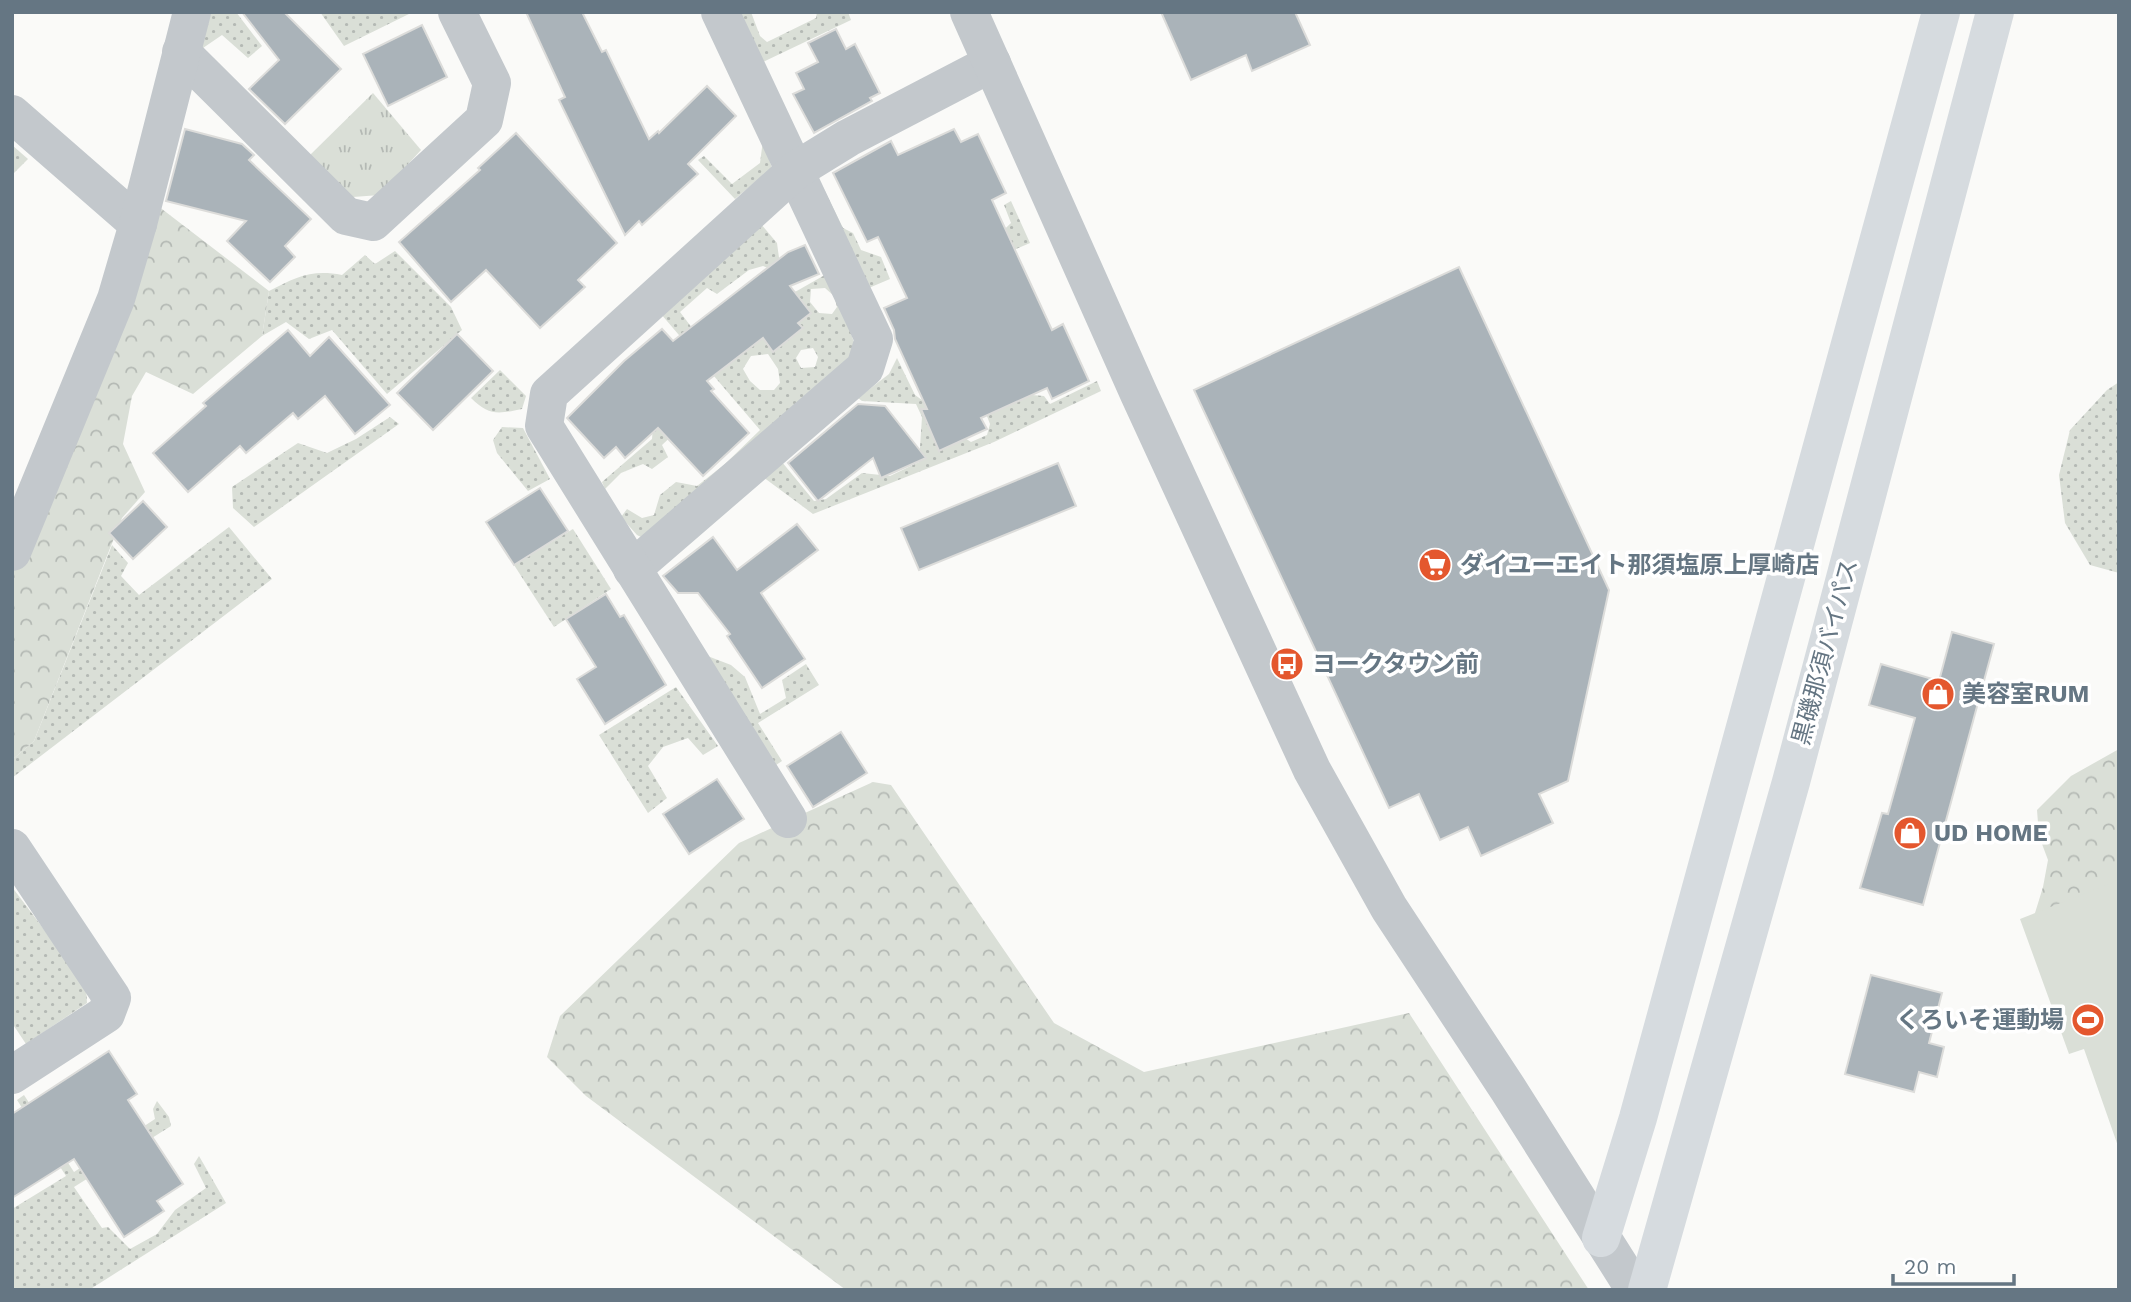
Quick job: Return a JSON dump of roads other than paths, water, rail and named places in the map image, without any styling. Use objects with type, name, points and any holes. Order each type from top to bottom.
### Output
[{"type":"main road","points":[[1601,1238],[1639,1118],[1941,12]]},
{"type":"main road","name":"黒磯那須バイパス","points":[[1647,1290],[1791,782],[1995,12]]},
{"type":"street","points":[[12,552],[116,299],[192,12]]},
{"type":"street","points":[[181,52],[346,216],[373,222],[484,120],[492,83],[457,12]]},
{"type":"street","points":[[632,569],[865,368],[874,339],[720,12]]},
{"type":"street","points":[[969,12],[1139,394],[1312,770],[1389,908],[1508,1088],[1635,1290]]},
{"type":"street","points":[[788,819],[544,426],[549,394],[796,170],[848,138],[992,63]]},
{"type":"street","points":[[12,114],[138,224]]},
{"type":"street","points":[[12,848],[112,998],[106,1014],[12,1075]]},
{"type":"place","name":"ダイユーエイト那須塩原上厚崎店","points":[[1435,565]]},
{"type":"place","name":"ヨークタウン前","points":[[1287,664]]},
{"type":"place","name":"美容室RUM","points":[[1938,694]]},
{"type":"place","name":"UD HOME","points":[[1910,833]]},
{"type":"place","name":"くろいそ運動場","points":[[2088,1020]]}]
